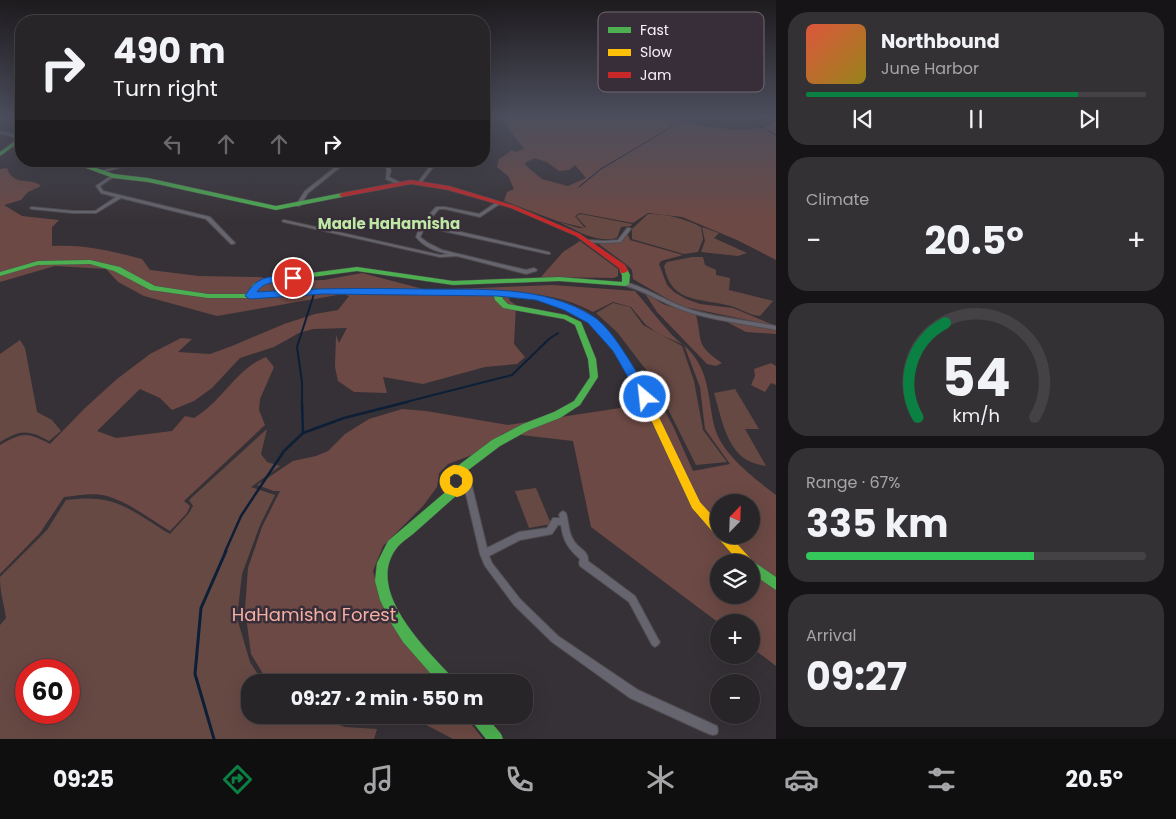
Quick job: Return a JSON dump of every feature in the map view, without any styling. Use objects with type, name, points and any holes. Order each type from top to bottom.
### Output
[{"type":"main road","points":[[88,167],[113,176],[148,180],[276,208],[400,184],[420,182],[433,185],[434,182],[444,182],[452,189],[499,203],[558,225],[587,240],[622,267],[626,275],[625,284],[559,279],[453,283],[357,269],[265,280],[256,286],[250,296]]},
{"type":"main road","points":[[0,274],[38,264],[90,262],[117,269],[153,288],[208,296],[250,296],[330,290],[497,293],[537,298],[568,307],[592,320],[617,349],[638,382],[696,505],[710,522]]},
{"type":"main road","points":[[459,471],[496,443],[526,427],[557,415],[577,403],[594,377],[592,359],[578,324],[566,317],[550,313],[506,306],[499,300],[497,293]]},
{"type":"main road","points":[[468,483],[459,471],[453,470],[445,474],[443,482],[449,490],[462,491],[468,483],[475,459]]},
{"type":"main road","points":[[440,674],[403,632],[389,607],[380,572],[389,550],[449,490]]},
{"type":"main road","points":[[729,544],[739,554]]},
{"type":"main road","points":[[760,572],[776,584]]},
{"type":"main road","points":[[484,724],[496,739]]},
{"type":"street","points":[[100,172],[119,167]]},
{"type":"street","points":[[298,205],[306,192],[338,167]]},
{"type":"street","points":[[388,167],[389,171],[386,178],[400,184]]},
{"type":"street","points":[[420,182],[431,167]]},
{"type":"street","points":[[113,176],[98,186],[102,192],[208,218],[233,243]]},
{"type":"street","points":[[32,208],[96,212],[119,197]]},
{"type":"street","points":[[499,203],[480,216],[438,208],[423,224],[418,237],[428,246],[457,255],[526,272],[534,270]]},
{"type":"street","points":[[284,221],[440,256],[457,255]]},
{"type":"street","points":[[423,224],[548,252]]},
{"type":"street","points":[[587,240],[618,241],[629,229]]},
{"type":"street","points":[[625,284],[646,290],[670,304],[687,310],[776,328]]},
{"type":"street","points":[[468,483],[484,554],[489,566],[517,602],[555,639],[634,694],[713,730]]},
{"type":"street","points":[[484,554],[519,536],[549,531],[556,521],[564,518],[565,536],[575,550],[584,557],[583,563],[632,599],[655,642]]},
{"type":"shaded area","points":[[581,214],[632,224],[631,226],[621,227],[617,238],[601,239],[594,238],[559,222],[579,228],[586,227],[576,216]]},
{"type":"shaded area","points":[[648,214],[675,217],[701,227],[703,239],[698,252],[684,254],[632,239],[632,229]]},
{"type":"shaded area","points":[[702,227],[719,233],[714,238],[747,253],[738,256],[701,252],[705,241]]},
{"type":"shaded area","points":[[692,257],[703,257],[705,265],[716,270],[716,275],[730,278],[729,290],[773,301],[760,316],[731,306],[698,300],[680,293],[673,287],[664,266],[667,262]]},
{"type":"shaded area","points":[[613,303],[630,307],[643,325],[682,346],[694,381],[703,430],[727,462],[696,465],[653,379],[617,332],[596,313]]},
{"type":"shaded area","points":[[20,340],[25,348],[37,412],[52,420],[61,431],[49,441],[35,434],[24,432],[0,442],[0,354]]},
{"type":"shaded area","points":[[735,389],[759,429],[745,429],[766,466],[753,463],[743,457],[730,442],[714,393]]},
{"type":"shaded area","points":[[267,429],[261,454],[267,462],[280,466],[251,487],[275,495],[260,525],[242,574],[237,618],[250,662],[258,674],[241,674],[241,724],[336,724],[345,727],[377,729],[374,739],[0,739],[0,625],[6,618],[0,577],[47,530],[66,500],[83,498],[111,501],[133,511],[170,534],[193,506],[189,500]]},
{"type":"shaded area","points":[[536,488],[551,524],[529,528],[515,491]]},
{"type":"green space","points":[[510,151],[776,151],[776,260],[737,240],[682,217],[648,213],[633,223],[580,213],[575,216],[584,227],[581,227],[557,221],[504,201],[507,192],[514,189],[508,176],[497,167],[499,159]],"holes":[[[535,158],[547,162],[559,171],[569,170],[575,165],[586,178],[568,186],[542,179],[525,165],[526,162]]]},
{"type":"green space","points":[[7,168],[14,178],[37,183],[41,186],[28,192],[21,200],[4,205],[22,216],[59,220],[52,227],[52,246],[75,246],[109,251],[142,259],[150,270],[199,276],[258,277],[285,281],[324,280],[362,273],[427,290],[553,285],[635,291],[667,330],[683,344],[659,334],[646,325],[631,307],[613,302],[593,312],[561,299],[529,293],[506,292],[510,301],[516,305],[514,344],[525,357],[517,364],[485,367],[423,384],[383,377],[387,393],[354,392],[338,381],[335,367],[336,335],[339,343],[347,328],[313,329],[299,333],[274,347],[240,358],[212,388],[194,401],[172,410],[160,398],[140,389],[97,431],[116,438],[172,431],[185,416],[194,418],[204,411],[237,377],[255,362],[266,357],[274,367],[260,399],[259,410],[265,425],[184,501],[190,506],[187,513],[170,531],[132,507],[107,496],[91,494],[64,497],[40,533],[0,574],[0,445],[25,435],[35,437],[50,444],[117,379],[150,354],[181,338],[192,339],[178,352],[210,354],[284,324],[315,314],[338,310],[349,296],[343,294],[217,316],[144,296],[118,282],[106,269],[55,266],[0,282],[0,169]]},
{"type":"green space","points":[[627,233],[630,240],[683,255],[661,261],[659,264],[667,285],[674,292],[700,304],[733,308],[776,326],[685,307],[633,279],[632,270],[627,265],[596,242],[623,241]]},
{"type":"green space","points":[[580,241],[618,269],[618,276],[614,278],[541,277],[563,252]]},
{"type":"green space","points":[[644,292],[663,304],[696,315],[700,338],[704,347],[722,363],[716,366],[707,364],[657,312]]},
{"type":"green space","points":[[723,320],[776,330],[776,334],[746,332]]},
{"type":"green space","name":"HaHamisha Forest","points":[[684,346],[694,355],[704,374],[714,425],[723,445],[739,464],[776,495],[776,666],[760,654],[760,614],[710,614],[710,616],[591,527],[573,441],[504,433],[472,455],[448,464],[439,473],[437,487],[423,506],[383,546],[373,571],[386,617],[432,674],[263,674],[251,654],[245,609],[248,568],[262,527],[280,491],[274,491],[257,485],[293,461],[316,456],[328,451],[345,434],[369,419],[402,409],[426,411],[508,425],[620,408],[626,394],[642,369],[673,426],[693,471],[730,464],[705,429],[700,387]]},
{"type":"green space","points":[[771,363],[776,366],[776,385],[771,383],[765,392],[751,385],[755,376],[754,369]]},
{"type":"green space","points":[[424,724],[471,724],[483,739],[453,739]]},
{"type":"waterway","points":[[579,187],[601,169],[630,151]]},
{"type":"waterway","points":[[302,402],[302,382],[297,347],[314,294]]},
{"type":"waterway","points":[[402,403],[512,375],[549,339],[558,333]]},
{"type":"waterway","points":[[302,402],[303,433]]},
{"type":"waterway","points":[[303,433],[344,418],[407,402]]},
{"type":"waterway","points":[[225,552],[241,516],[284,451],[303,433]]},
{"type":"waterway","points":[[214,739],[195,674],[201,608],[226,551]]},
{"type":"traffic: fast","points":[[0,154],[4,151]]},
{"type":"traffic: fast","points":[[88,167],[113,176],[148,180],[276,208],[342,195]]},
{"type":"traffic: fast","points":[[0,274],[38,263],[90,262],[117,269],[153,288],[208,296],[250,296],[323,291],[451,292]]},
{"type":"traffic: fast","points":[[250,296],[256,286],[265,281],[357,269],[453,283],[559,279],[625,284],[626,275],[624,271]]},
{"type":"traffic: fast","points":[[459,471],[496,443],[526,427],[557,415],[577,403],[594,377],[592,359],[578,324],[566,317],[506,306],[499,300],[497,293]]},
{"type":"traffic: fast","points":[[440,674],[408,637],[396,619],[386,600],[381,581],[383,563],[392,545],[453,492]]},
{"type":"traffic: fast","points":[[760,572],[776,584]]},
{"type":"traffic: fast","points":[[484,724],[496,739]]},
{"type":"traffic: slow","points":[[611,342],[638,382],[696,505],[710,521]]},
{"type":"traffic: slow","points":[[456,469],[461,470],[467,476],[468,481],[467,486],[461,492],[456,493],[451,492],[445,486],[444,481],[445,476],[451,470],[456,469]]},
{"type":"traffic: slow","points":[[729,544],[739,554]]},
{"type":"traffic: jam","points":[[342,195],[411,182],[449,188],[513,207],[578,235],[622,267],[624,271]]},
{"type":"traffic: jam","points":[[451,292],[523,296],[558,304],[575,310],[591,319],[611,342]]},
{"type":"district","name":"Maale HaHamisha","points":[[389,223]]},
{"type":"route","points":[[293,278],[265,280],[256,286],[250,296],[354,290],[497,293],[537,298],[568,307],[592,320],[617,349],[638,382],[645,397]]}]
